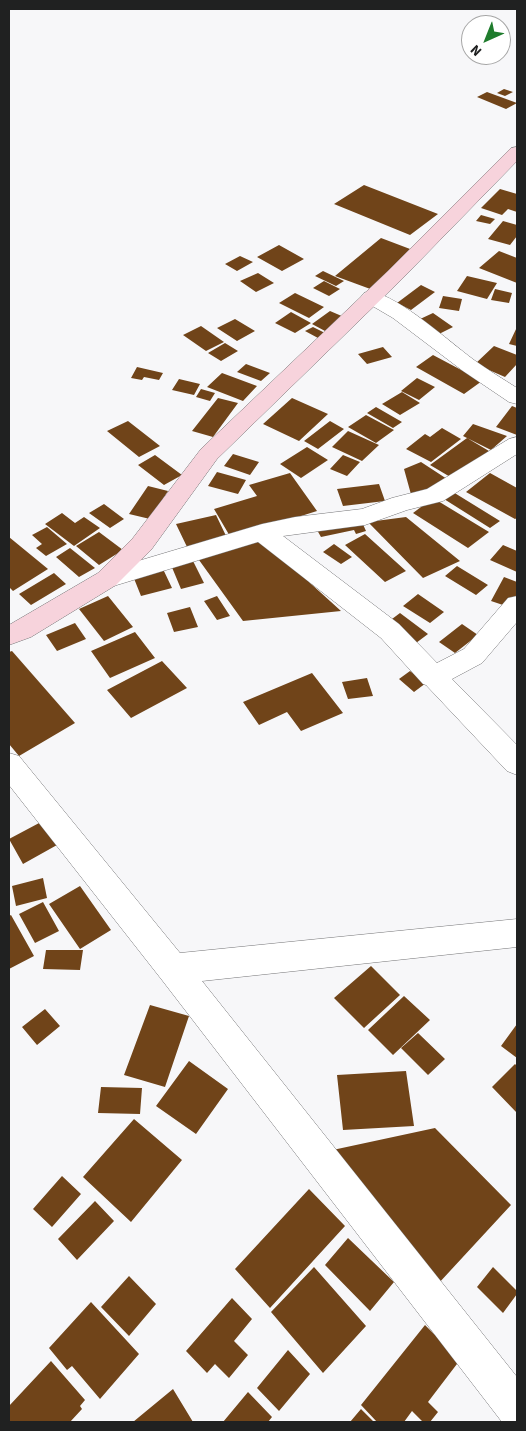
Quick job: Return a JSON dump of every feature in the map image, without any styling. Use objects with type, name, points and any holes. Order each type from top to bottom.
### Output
[{"type":"street","points":[[9,635],[22,630],[107,579],[142,544],[209,454],[395,275],[517,152]]},
{"type":"street","points":[[371,297],[400,314],[470,367],[517,397]]},
{"type":"street","points":[[107,579],[262,532],[295,525],[366,517],[400,504],[435,495],[517,444]]},
{"type":"street","points":[[262,532],[390,631],[517,764]]},
{"type":"street","points":[[432,676],[473,656],[517,605]]},
{"type":"street","points":[[9,764],[173,969],[517,1409]]},
{"type":"street","points":[[173,969],[517,933]]},
{"type":"building","points":[[504,89],[513,92],[505,96],[497,93]]},
{"type":"building","points":[[487,92],[517,103],[506,109],[477,97]]},
{"type":"building","points":[[364,185],[438,214],[410,235],[334,204]]},
{"type":"building","points":[[500,189],[517,194],[517,212],[508,209],[502,215],[481,208]]},
{"type":"building","points":[[481,215],[495,219],[490,224],[476,221]]},
{"type":"building","points":[[503,221],[517,225],[517,236],[510,245],[488,239]]},
{"type":"building","points":[[381,238],[418,252],[373,290],[335,276]]},
{"type":"building","points":[[279,245],[304,259],[282,271],[257,257]]},
{"type":"building","points":[[499,251],[517,258],[517,283],[479,268]]},
{"type":"building","points":[[240,256],[253,262],[237,271],[225,264]]},
{"type":"building","points":[[323,271],[344,281],[336,286],[315,276]]},
{"type":"building","points":[[258,273],[274,283],[256,292],[240,281]]},
{"type":"building","points":[[467,276],[497,283],[487,299],[457,291]]},
{"type":"building","points":[[324,281],[340,289],[329,296],[313,288]]},
{"type":"building","points":[[421,285],[435,292],[411,310],[397,303]]},
{"type":"building","points":[[495,289],[512,293],[509,303],[491,300]]},
{"type":"building","points":[[295,293],[324,307],[309,318],[279,303]]},
{"type":"building","points":[[443,296],[462,299],[459,311],[439,308]]},
{"type":"building","points":[[330,311],[344,317],[325,331],[312,324]]},
{"type":"building","points":[[291,312],[311,323],[295,333],[275,323]]},
{"type":"building","points":[[433,313],[453,327],[439,334],[418,320]]},
{"type":"building","points":[[235,319],[255,331],[237,341],[217,328]]},
{"type":"building","points":[[201,326],[224,342],[206,351],[183,335]]},
{"type":"building","points":[[313,327],[325,333],[318,338],[305,331]]},
{"type":"building","points":[[517,327],[517,346],[509,344]]},
{"type":"building","points":[[225,343],[238,351],[221,361],[208,353]]},
{"type":"building","points":[[494,346],[517,355],[517,364],[505,377],[475,364]]},
{"type":"building","points":[[383,347],[392,357],[367,364],[358,354]]},
{"type":"building","points":[[433,355],[482,381],[464,394],[416,367]]},
{"type":"building","points":[[246,364],[270,373],[261,381],[237,372]]},
{"type":"building","points":[[137,367],[163,373],[159,380],[144,377],[142,380],[131,378]]},
{"type":"building","points":[[222,373],[257,386],[243,401],[207,387]]},
{"type":"building","points":[[417,378],[435,387],[419,400],[401,391]]},
{"type":"building","points":[[179,379],[200,384],[194,395],[172,390]]},
{"type":"building","points":[[201,389],[215,393],[210,401],[196,397]]},
{"type":"building","points":[[402,392],[420,403],[400,415],[382,404]]},
{"type":"building","points":[[218,398],[238,403],[213,437],[192,431]]},
{"type":"building","points":[[292,398],[328,414],[299,441],[263,424]]},
{"type":"building","points":[[512,406],[517,408],[517,435],[496,427]]},
{"type":"building","points":[[376,407],[402,422],[393,428],[367,413]]},
{"type":"building","points":[[366,415],[394,430],[376,443],[348,427]]},
{"type":"building","points":[[128,421],[160,446],[139,457],[107,431]]},
{"type":"building","points":[[330,421],[344,429],[318,449],[304,441]]},
{"type":"building","points":[[473,424],[507,436],[491,450],[463,436]]},
{"type":"building","points":[[442,428],[461,439],[431,462],[406,449],[425,434],[430,437]]},
{"type":"building","points":[[348,431],[379,445],[362,461],[332,447]]},
{"type":"building","points":[[467,438],[489,451],[452,478],[430,465]]},
{"type":"building","points":[[307,447],[328,460],[301,478],[280,464]]},
{"type":"building","points":[[233,454],[259,462],[250,475],[224,466]]},
{"type":"building","points":[[155,455],[182,475],[164,485],[138,465]]},
{"type":"building","points":[[343,455],[360,462],[347,476],[330,469]]},
{"type":"building","points":[[421,462],[447,479],[412,498],[404,469]]},
{"type":"building","points":[[217,472],[246,480],[238,494],[208,486]]},
{"type":"building","points":[[290,473],[317,511],[231,538],[214,509],[257,496],[249,485]]},
{"type":"building","points":[[490,473],[517,488],[517,518],[515,519],[466,492]]},
{"type":"building","points":[[379,484],[385,501],[343,506],[337,489]]},
{"type":"building","points":[[148,486],[168,491],[150,519],[129,514]]},
{"type":"building","points":[[453,492],[500,521],[490,528],[444,499]]},
{"type":"building","points":[[433,498],[489,532],[468,548],[413,513]]},
{"type":"building","points":[[104,504],[124,519],[110,528],[89,513]]},
{"type":"building","points":[[62,513],[75,523],[84,517],[100,528],[74,546],[45,524]]},
{"type":"building","points":[[216,515],[228,540],[188,549],[176,524]]},
{"type":"building","points":[[406,517],[460,561],[423,578],[368,522]]},
{"type":"building","points":[[361,520],[366,531],[356,534],[354,530],[321,537],[317,530]]},
{"type":"building","points":[[47,527],[67,544],[46,556],[36,548],[42,544],[32,535]]},
{"type":"building","points":[[99,532],[123,550],[99,565],[76,546]]},
{"type":"building","points":[[256,534],[341,611],[243,621],[199,560]]},
{"type":"building","points":[[365,534],[406,571],[385,582],[345,545]]},
{"type":"building","points":[[9,537],[48,569],[13,591],[9,587]]},
{"type":"building","points":[[334,544],[352,557],[341,564],[323,552]]},
{"type":"building","points":[[503,545],[517,551],[517,572],[490,560]]},
{"type":"building","points":[[70,548],[95,568],[79,577],[56,557]]},
{"type":"building","points":[[192,559],[204,583],[181,589],[171,565]]},
{"type":"building","points":[[457,566],[488,585],[476,595],[445,576]]},
{"type":"building","points":[[163,569],[172,588],[141,596],[133,576]]},
{"type":"building","points":[[54,573],[66,584],[31,605],[19,594]]},
{"type":"building","points":[[504,577],[517,582],[517,597],[512,608],[491,601]]},
{"type":"building","points":[[418,594],[444,612],[430,623],[403,606]]},
{"type":"building","points":[[108,596],[133,627],[104,641],[79,609]]},
{"type":"building","points":[[217,596],[230,616],[217,620],[204,601]]},
{"type":"building","points":[[190,607],[198,627],[174,632],[167,613]]},
{"type":"building","points":[[400,613],[428,634],[412,646],[384,625]]},
{"type":"building","points":[[75,623],[86,639],[57,651],[46,635]]},
{"type":"building","points":[[462,624],[478,635],[455,653],[439,642]]},
{"type":"building","points":[[135,632],[155,658],[110,678],[91,651]]},
{"type":"building","points":[[12,651],[75,723],[19,756],[9,744],[9,652]]},
{"type":"building","points":[[162,661],[187,688],[131,718],[107,690]]},
{"type":"building","points":[[410,671],[426,683],[414,692],[399,679]]},
{"type":"building","points":[[312,673],[343,713],[301,731],[287,712],[259,725],[243,702]]},
{"type":"building","points":[[367,678],[373,696],[348,699],[342,682]]},
{"type":"building","points":[[41,822],[57,845],[23,864],[9,839]]},
{"type":"building","points":[[43,878],[47,898],[16,906],[12,886]]},
{"type":"building","points":[[80,886],[111,930],[80,949],[49,904]]},
{"type":"building","points":[[43,902],[59,931],[35,943],[19,914]]},
{"type":"building","points":[[11,915],[34,956],[9,969],[9,916]]},
{"type":"building","points":[[46,950],[83,950],[80,970],[43,969]]},
{"type":"building","points":[[371,966],[400,995],[364,1028],[334,998]]},
{"type":"building","points":[[404,996],[430,1020],[393,1055],[368,1030]]},
{"type":"building","points":[[150,1005],[189,1016],[165,1087],[124,1075]]},
{"type":"building","points":[[45,1009],[60,1026],[37,1045],[22,1027]]},
{"type":"building","points":[[517,1024],[517,1058],[501,1046]]},
{"type":"building","points":[[418,1033],[445,1059],[428,1075],[401,1048]]},
{"type":"building","points":[[189,1061],[228,1089],[196,1134],[156,1106]]},
{"type":"building","points":[[515,1064],[517,1066],[517,1113],[492,1087]]},
{"type":"building","points":[[406,1071],[414,1126],[343,1130],[337,1075]]},
{"type":"building","points":[[101,1087],[142,1088],[140,1114],[98,1113]]},
{"type":"building","points":[[134,1119],[182,1160],[131,1222],[83,1177]]},
{"type":"building","points":[[435,1128],[511,1205],[438,1284],[328,1151]]},
{"type":"building","points":[[62,1176],[81,1194],[52,1227],[33,1209]]},
{"type":"building","points":[[309,1189],[345,1226],[270,1308],[235,1269]]},
{"type":"building","points":[[95,1201],[114,1221],[77,1260],[58,1239]]},
{"type":"building","points":[[348,1238],[394,1282],[370,1311],[325,1265]]},
{"type":"building","points":[[314,1267],[366,1326],[323,1373],[271,1312]]},
{"type":"building","points":[[493,1267],[517,1291],[517,1294],[503,1313],[477,1287]]},
{"type":"building","points":[[129,1276],[156,1304],[129,1336],[101,1307]]},
{"type":"building","points":[[232,1298],[252,1319],[234,1341],[248,1355],[229,1378],[215,1364],[207,1373],[186,1351]]},
{"type":"building","points":[[91,1302],[139,1354],[100,1399],[72,1366],[67,1370],[49,1348]]},
{"type":"building","points":[[425,1325],[460,1360],[428,1402],[438,1412],[430,1422],[423,1422],[412,1411],[404,1422],[377,1422],[361,1405]]},
{"type":"building","points":[[288,1350],[310,1374],[279,1411],[257,1388]]},
{"type":"building","points":[[51,1361],[85,1400],[80,1406],[82,1409],[70,1422],[9,1422],[9,1406]]},
{"type":"building","points":[[173,1389],[193,1422],[133,1422]]},
{"type":"building","points":[[248,1392],[272,1417],[268,1422],[223,1422]]},
{"type":"building","points":[[361,1409],[374,1422],[350,1422]]}]
